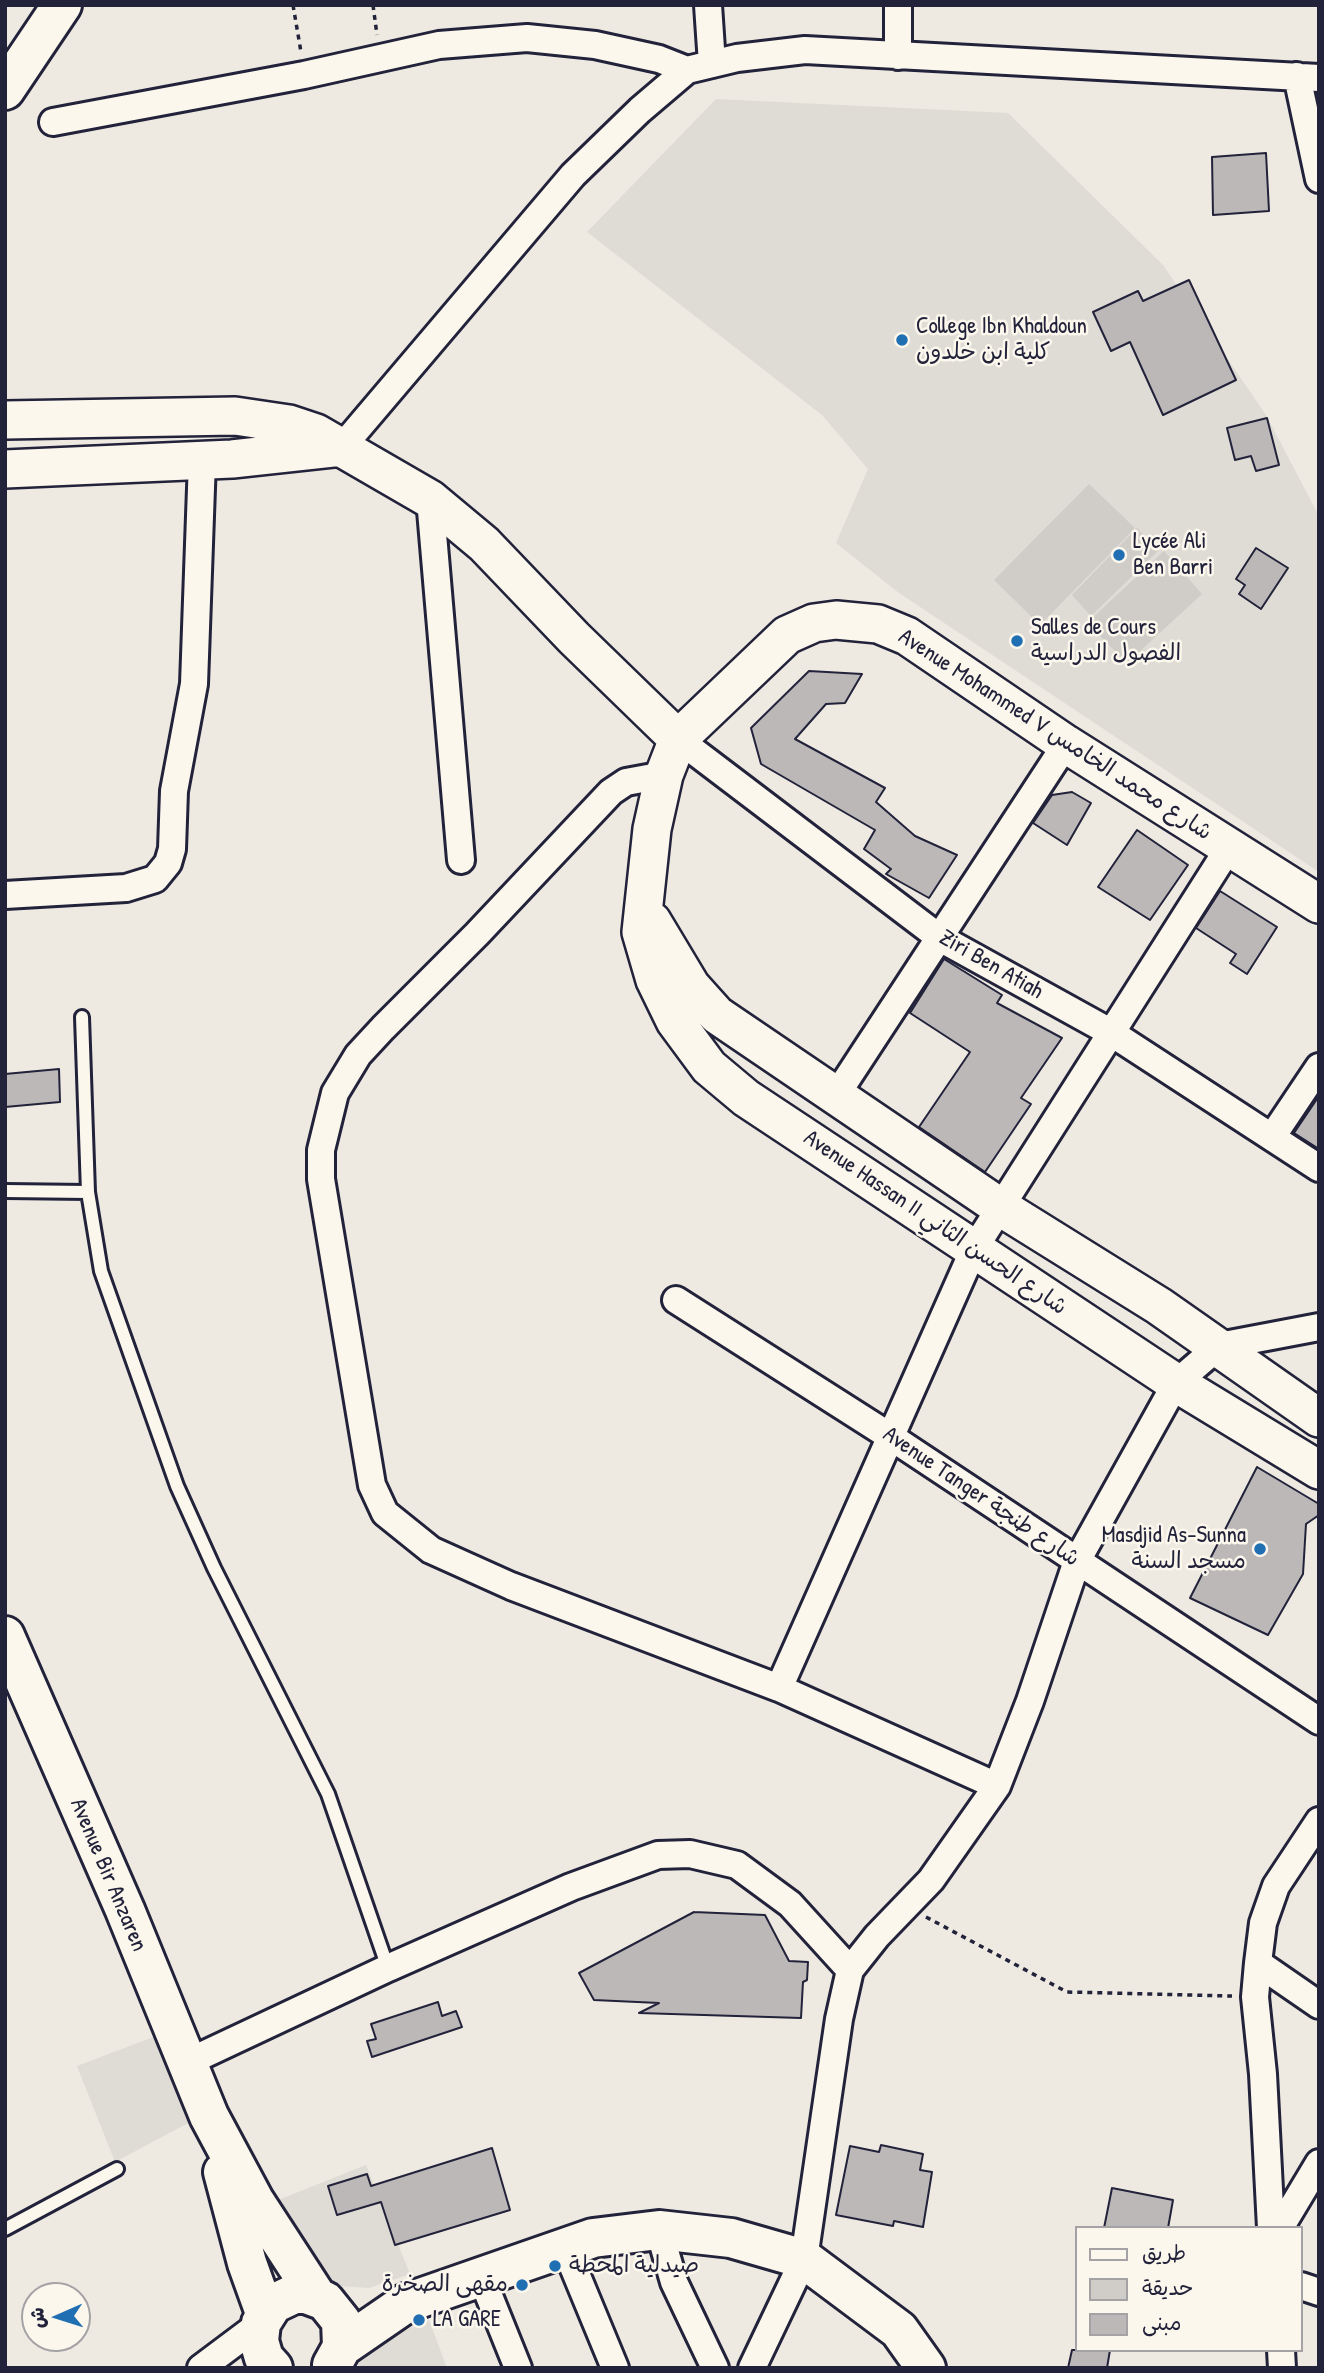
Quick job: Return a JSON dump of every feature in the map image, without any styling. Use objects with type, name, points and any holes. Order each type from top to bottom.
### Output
[{"type":"main road","points":[[5,90],[62,5]]},
{"type":"main road","name":"Avenue Bir Anzaren","points":[[5,1636],[125,1910],[209,2116],[254,2200],[321,2299],[341,2321],[339,2358]]},
{"type":"main road","name":"Avenue Bir Anzaren","points":[[209,2116],[263,2318],[259,2341],[264,2358],[273,2368]]},
{"type":"main road","points":[[339,2358],[406,2303],[593,2238],[659,2230],[731,2238],[804,2259],[899,2330],[926,2368]]},
{"type":"main road","points":[[263,2318],[283,2298],[294,2294],[321,2299],[406,2303]]},
{"type":"street","points":[[5,468],[202,460],[342,447],[573,175],[640,110],[699,67],[708,5]]},
{"type":"street","points":[[898,5],[898,55]]},
{"type":"street","points":[[53,122],[304,75],[439,45],[527,38],[595,45],[699,67],[805,50],[1308,77],[1319,179]]},
{"type":"street","points":[[5,420],[235,416],[303,428],[342,447],[430,499],[484,544],[678,739]]},
{"type":"street","points":[[5,895],[126,888],[155,879],[168,863],[174,791],[194,684],[202,460]]},
{"type":"street","points":[[430,499],[461,860]]},
{"type":"street","name":"Avenue Mohammed V شارع محمد الخامس","points":[[678,739],[787,635],[814,623],[836,620],[878,624],[907,636],[1066,744],[1319,904]]},
{"type":"street","name":"Avenue Hassan II شارع الحسن الثاني","points":[[678,739],[664,775],[642,904],[641,932],[654,980],[675,1021],[709,1067],[746,1098],[974,1249],[1176,1382],[1309,1464]]},
{"type":"street","name":"Ziri Ben Atiah","points":[[678,739],[940,938],[1110,1032],[1319,1168]]},
{"type":"street","points":[[837,1094],[1066,744]]},
{"type":"street","points":[[664,775],[626,782],[611,792],[358,1055],[335,1093],[321,1150],[321,1180],[372,1485],[385,1513],[431,1550],[511,1586],[779,1688],[997,1786]]},
{"type":"street","points":[[779,1688],[974,1249],[1230,846]]},
{"type":"street","points":[[642,904],[677,964],[717,1015],[1000,1207],[1219,1346],[1319,1419],[1309,1464]]},
{"type":"street","points":[[1272,1137],[1319,1067]]},
{"type":"street","name":"Avenue Tanger شارع طنجة","points":[[676,1300],[891,1437],[1319,1721]]},
{"type":"street","points":[[752,2368],[804,2259],[839,2019],[850,1970],[877,1936],[943,1864],[997,1786],[1030,1701],[1077,1561],[1176,1382],[1219,1346],[1319,1327]]},
{"type":"street","points":[[1271,2226],[1255,1997],[1258,1963],[1263,1923],[1276,1886],[1319,1821]]},
{"type":"street","points":[[186,2063],[388,1968],[571,1887],[658,1855],[690,1854],[737,1865],[790,1904],[850,1970]]},
{"type":"street","points":[[1258,1963],[1319,2005]]},
{"type":"street","points":[[1281,2226],[1319,2163]]},
{"type":"street","points":[[659,2230],[674,2282],[715,2368]]},
{"type":"street","points":[[565,2247],[615,2368]]},
{"type":"street","points":[[481,2276],[518,2368]]},
{"type":"street","points":[[201,2368],[263,2318]]},
{"type":"lane","points":[[82,1017],[88,1192],[101,1271],[177,1486],[214,1568],[328,1794],[388,1968]]},
{"type":"lane","points":[[5,1191],[88,1192]]},
{"type":"lane","points":[[5,2229],[117,2169]]},
{"type":"path","points":[[293,5],[304,75]]},
{"type":"path","points":[[373,5],[380,58]]},
{"type":"path","points":[[907,1906],[1067,1992],[1255,1997]]},
{"type":"shaded area","points":[[716,99],[1008,113],[1163,265],[1266,415],[1319,516],[1319,872],[899,593],[836,543],[868,469],[822,415],[587,232]]},
{"type":"shaded area","points":[[169,2031],[203,2115],[115,2162],[77,2066]]},
{"type":"shaded area","points":[[366,2165],[410,2274],[369,2288],[339,2286],[323,2279],[273,2202]]},
{"type":"shaded area","points":[[429,2320],[447,2368],[359,2368],[356,2351]]},
{"type":"green space","points":[[1089,484],[1135,528],[1040,625],[994,580]]},
{"type":"green space","points":[[1137,528],[1158,551],[1091,616],[1072,595]]},
{"type":"green space","points":[[1164,551],[1202,594],[1127,663],[1087,623]]},
{"type":"building","points":[[1266,153],[1269,211],[1213,215],[1212,157]]},
{"type":"building","points":[[1189,280],[1236,380],[1163,415],[1130,342],[1111,351],[1093,312],[1138,291],[1143,301]]},
{"type":"building","points":[[1267,418],[1279,465],[1256,471],[1251,456],[1235,460],[1227,428]]},
{"type":"building","points":[[1256,548],[1288,568],[1261,609],[1239,594],[1245,585],[1236,579]]},
{"type":"building","points":[[809,671],[862,674],[845,703],[826,704],[795,739],[885,788],[876,802],[915,836],[957,855],[929,898],[886,874],[891,869],[864,849],[875,830],[761,764],[751,728]]},
{"type":"building","points":[[1072,792],[1091,803],[1067,845],[1033,823],[1052,795]]},
{"type":"building","points":[[1137,830],[1188,865],[1150,920],[1098,887]]},
{"type":"building","points":[[1220,891],[1277,927],[1247,974],[1230,963],[1236,954],[1196,928]]},
{"type":"building","points":[[944,959],[1002,995],[997,1003],[1062,1038],[1021,1098],[1031,1104],[985,1172],[919,1127],[970,1052],[910,1013]]},
{"type":"building","points":[[59,1069],[60,1102],[5,1107],[5,1074]]},
{"type":"building","points":[[1319,1096],[1319,1149],[1294,1133]]},
{"type":"building","name":"Masdjid As-Sunna مسجد السنة","points":[[1257,1467],[1319,1504],[1319,1515],[1306,1524],[1303,1574],[1268,1635],[1190,1598]]},
{"type":"building","points":[[694,1912],[765,1915],[789,1961],[808,1962],[807,1980],[803,1982],[801,2018],[639,2013],[659,2003],[594,2000],[579,1973]]},
{"type":"building","points":[[438,2002],[442,2016],[456,2011],[462,2027],[372,2057],[367,2041],[376,2039],[371,2024]]},
{"type":"building","points":[[881,2145],[923,2154],[920,2170],[932,2172],[923,2227],[894,2221],[893,2226],[836,2215],[850,2146],[879,2152]]},
{"type":"building","points":[[492,2148],[510,2210],[395,2245],[381,2202],[337,2215],[328,2186],[367,2174],[371,2186]]},
{"type":"building","points":[[1112,2188],[1173,2200],[1168,2226],[1104,2226]]},
{"type":"building","points":[[1072,2350],[1110,2352],[1107,2368],[1068,2368]]},
{"type":"place","name":"College Ibn Khaldoun كلية ابن خلدون","points":[[902,340]]},
{"type":"place","name":"Lycée Ali Ben Barri","points":[[1119,555]]},
{"type":"place","name":"Salles de Cours الفصول الدراسية","points":[[1017,641]]},
{"type":"place","name":"Masdjid As-Sunna مسجد السنة","points":[[1260,1549]]},
{"type":"place","name":"صيدلية المحطة","points":[[555,2266]]},
{"type":"place","name":"مقهى الصخرة","points":[[522,2285]]},
{"type":"place","name":"LA GARE","points":[[419,2320]]}]
